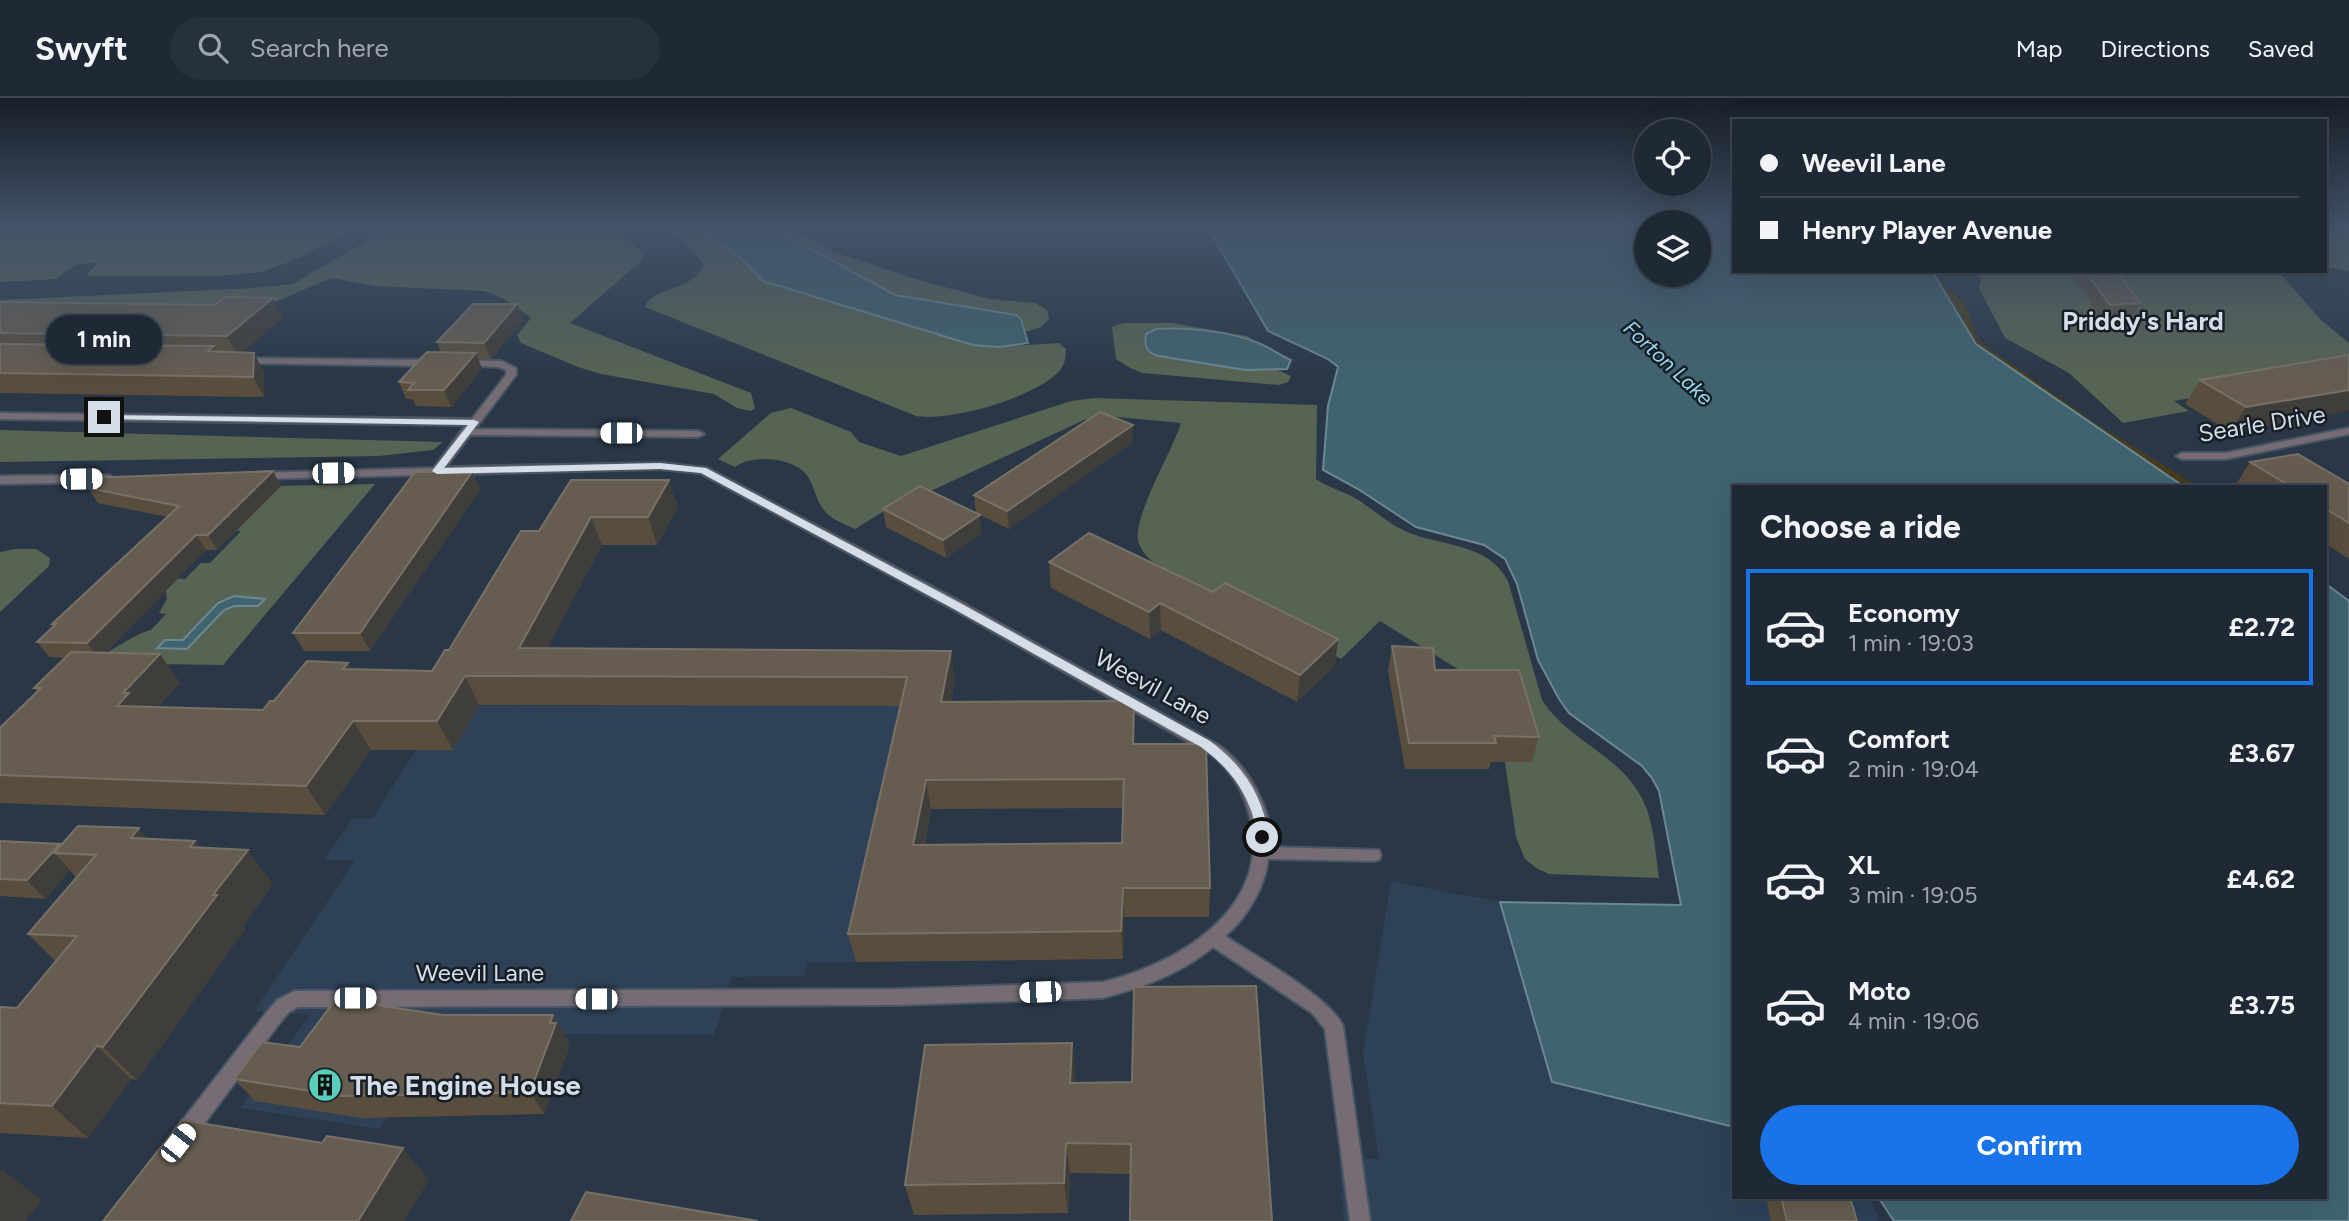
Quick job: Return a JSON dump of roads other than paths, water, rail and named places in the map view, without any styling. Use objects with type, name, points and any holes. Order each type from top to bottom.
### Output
[{"type":"street","points":[[227,361],[502,364],[512,368],[511,375],[437,471]]},
{"type":"street","points":[[0,416],[698,434]]},
{"type":"street","name":"Searle Drive","points":[[2182,456],[2226,456],[2349,431]]},
{"type":"street","name":"Weevil Lane","points":[[173,1148],[283,1006],[299,998],[812,998],[1096,990],[1125,985],[1160,972],[1184,960],[1214,938],[1245,900],[1256,877],[1262,853],[1262,826],[1252,796],[1233,766],[1214,750],[956,605],[707,472],[660,466],[241,476]]},
{"type":"street","points":[[0,480],[122,478]]},
{"type":"street","points":[[1262,853],[1373,855]]},
{"type":"street","points":[[1214,938],[1318,1007],[1334,1026],[1360,1221]]},
{"type":"water","points":[[760,277],[863,277],[895,295],[1016,315],[1021,319],[1028,343],[999,347],[973,345],[763,281]]},
{"type":"water","name":"Forton Lake","points":[[1237,277],[1634,277],[1634,287],[1711,287],[1711,277],[1936,277],[1976,344],[2182,485],[1732,485],[1732,1127],[1552,1082],[1500,902],[1681,905],[1659,791],[1642,766],[1569,713],[1559,699],[1538,660],[1517,584],[1505,559],[1484,545],[1416,527],[1323,470],[1328,406],[1338,367],[1328,359],[1268,331]]},
{"type":"water","points":[[1156,329],[1194,329],[1232,335],[1260,344],[1291,360],[1287,369],[1245,370],[1159,356],[1149,351],[1145,342],[1146,334]]},
{"type":"water","points":[[2327,585],[2349,601],[2349,1221],[1894,1221],[1879,1199],[2327,1199]]},
{"type":"water","points":[[234,596],[265,599],[258,606],[234,606],[224,610],[187,649],[157,648],[165,640],[183,640],[218,603]]},
{"type":"place","name":"The Engine House","points":[[325,1085]]},
{"type":"district","name":"Priddy's Hard","points":[[2143,321]]}]
